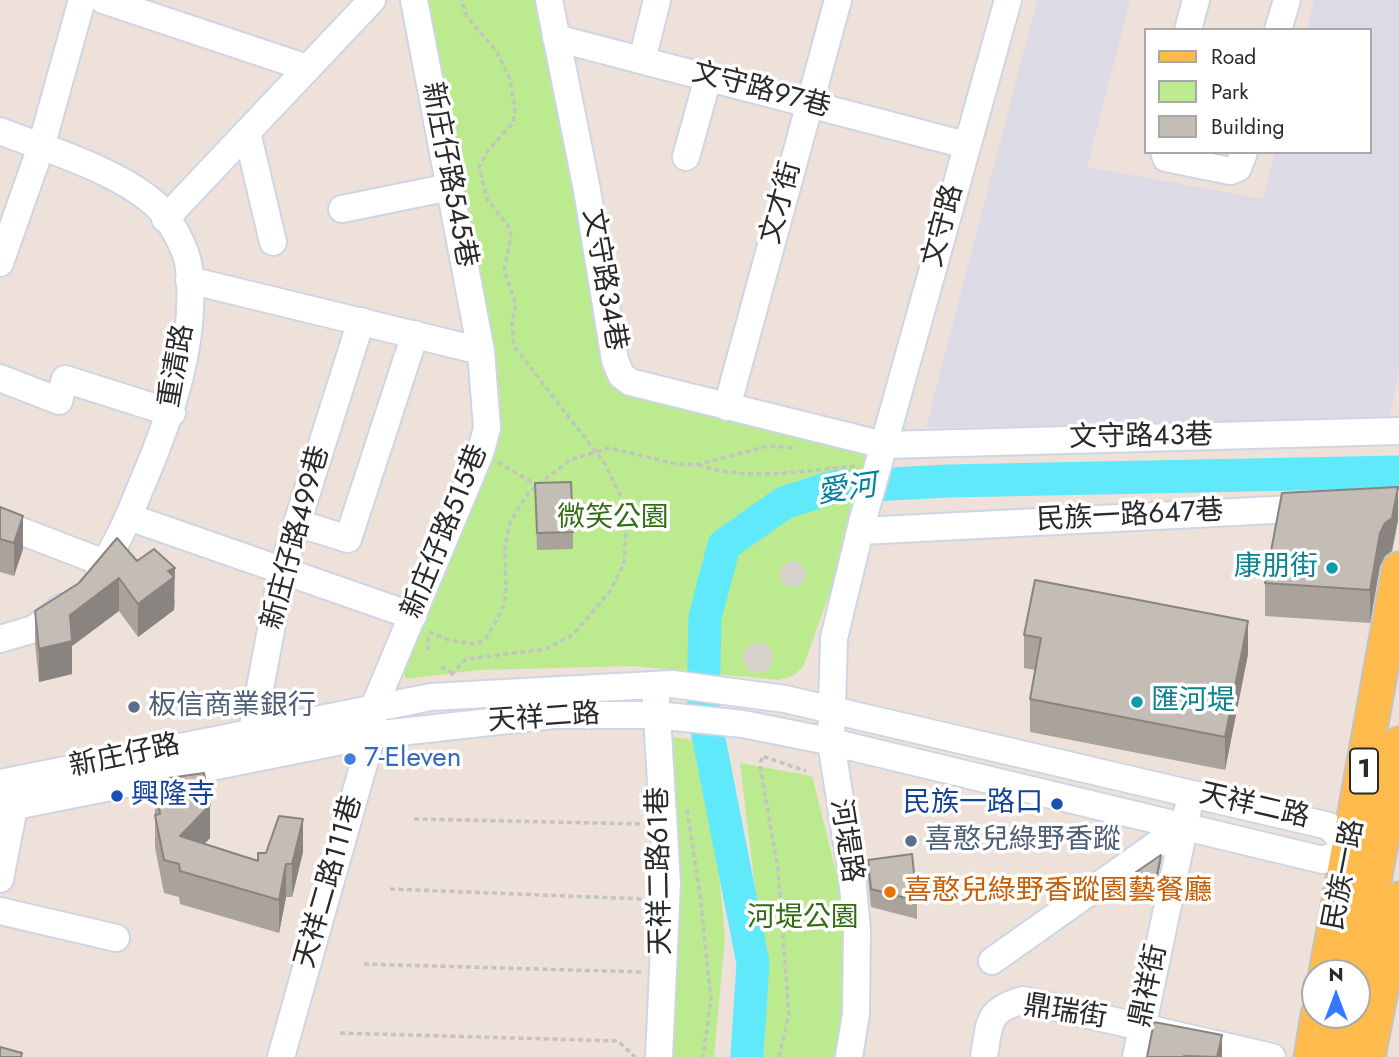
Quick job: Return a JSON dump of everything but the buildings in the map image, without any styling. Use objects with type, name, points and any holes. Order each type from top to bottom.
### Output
[{"type":"main road","name":"民族一路","points":[[1332,959],[1376,855],[1399,569]]},
{"type":"main road","name":"民族一路","points":[[1360,959],[1376,855],[1399,744]]},
{"type":"main road","name":"民族一路","points":[[1368,1057],[1399,899]]},
{"type":"main road","points":[[1311,1057],[1316,1029]]},
{"type":"main road","points":[[1341,1057],[1346,1029]]},
{"type":"street","points":[[0,264],[41,147],[82,0]]},
{"type":"street","points":[[103,0],[307,68]]},
{"type":"street","points":[[165,219],[372,0]]},
{"type":"street","name":"新庄仔路545巷","points":[[414,0],[481,351]]},
{"type":"street","name":"文守路34巷","points":[[549,0],[621,375],[630,382],[883,449]]},
{"type":"street","points":[[642,60],[657,0]]},
{"type":"street","name":"文才街","points":[[726,407],[838,0]]},
{"type":"street","name":"文守路","points":[[861,527],[1008,0]]},
{"type":"street","points":[[1189,28],[1196,0]]},
{"type":"street","points":[[1279,28],[1287,0]]},
{"type":"street","name":"文守路97巷","points":[[556,38],[966,145]]},
{"type":"street","points":[[686,158],[708,78]]},
{"type":"street","name":"重清路","points":[[0,131],[124,182],[156,204],[189,265],[188,327],[172,412],[129,517],[104,563],[76,598],[34,629],[0,639]]},
{"type":"street","points":[[247,132],[273,242]]},
{"type":"street","points":[[1165,154],[1166,158],[1230,171],[1238,168],[1243,154]]},
{"type":"street","points":[[342,209],[450,187]]},
{"type":"street","points":[[189,280],[481,351]]},
{"type":"street","name":"新庄仔路499巷","points":[[259,757],[252,731],[282,571],[361,321]]},
{"type":"street","points":[[297,523],[348,539],[415,334]]},
{"type":"street","name":"新庄仔路515巷","points":[[374,707],[420,623],[481,451],[487,428],[481,351]]},
{"type":"street","points":[[0,378],[59,401],[65,379],[172,412]]},
{"type":"street","name":"文守路43巷","points":[[883,449],[1399,431]]},
{"type":"street","name":"民族一路647巷","points":[[861,527],[1344,507]]},
{"type":"street","points":[[129,517],[420,623]]},
{"type":"street","points":[[0,523],[104,563]]},
{"type":"street","points":[[831,710],[834,638],[861,527]]},
{"type":"street","name":"天祥二路","points":[[374,707],[431,697],[665,684],[743,691],[1329,825],[1376,855]]},
{"type":"street","name":"天祥二路61巷","points":[[659,1057],[666,900],[663,825],[665,684]]},
{"type":"street","name":"新庄仔路","points":[[10,781],[374,707]]},
{"type":"street","name":"天祥二路111巷","points":[[281,1057],[372,735],[374,707]]},
{"type":"street","name":"河堤路","points":[[831,710],[831,742],[852,875],[857,930],[856,1014],[849,1057]]},
{"type":"street","name":"天祥二路","points":[[372,735],[554,715],[665,716],[743,724],[831,742],[1323,860],[1376,855]]},
{"type":"street","name":"新庄仔路","points":[[7,808],[372,735]]},
{"type":"street","points":[[0,880],[10,781]]},
{"type":"street","name":"鼎祥街","points":[[1136,1057],[1191,792]]},
{"type":"street","points":[[992,961],[1184,825]]},
{"type":"street","points":[[0,911],[116,938]]},
{"type":"street","name":"鼎瑞街","points":[[984,1057],[990,1023],[1001,1007],[1023,1000],[1272,1057]]},
{"type":"path","points":[[431,697],[466,659],[546,649],[574,634],[610,591],[624,565],[626,527],[620,495],[594,451],[514,346],[512,324],[516,304],[504,271],[511,236],[508,226],[487,200],[479,167],[489,149],[508,131],[515,109],[510,79],[497,52],[467,17],[461,0]]},
{"type":"path","points":[[420,623],[449,640],[474,644],[485,640],[502,610],[506,595],[505,545],[511,520],[537,486],[570,460],[594,451],[624,449],[677,464],[696,464],[768,446],[806,450]]},
{"type":"path","points":[[696,464],[721,473],[861,466],[883,449]]},
{"type":"path","points":[[494,458],[537,486]]},
{"type":"path","points":[[779,1057],[789,1015],[778,870],[760,765],[762,756],[777,758],[806,771]]},
{"type":"path","points":[[685,802],[700,895],[710,999],[703,1057]]},
{"type":"path","points":[[414,819],[663,825]]},
{"type":"path","points":[[390,888],[666,900]]},
{"type":"path","points":[[364,964],[663,973]]},
{"type":"path","points":[[340,1033],[618,1041],[635,1057]]},
{"type":"shaded area","points":[[1037,0],[1130,0],[1087,167],[1263,199],[1274,154],[1371,154],[1371,28],[1307,28],[1314,0],[1399,0],[1399,368],[1388,424],[926,427]]},
{"type":"shaded area","points":[[793,561],[802,565],[806,574],[802,583],[793,587],[784,583],[780,574],[784,565]]},
{"type":"shaded area","points":[[758,643],[769,647],[773,658],[769,669],[758,673],[747,669],[743,658],[747,647]]},
{"type":"green space","name":"微笑公園","points":[[414,0],[550,0],[625,370],[884,443],[803,667],[793,676],[779,680],[633,666],[479,670],[406,679],[402,671],[487,428]]},
{"type":"green space","points":[[672,737],[710,742],[707,751],[725,937],[714,1057],[668,1057],[676,892]]},
{"type":"green space","name":"河堤公園","points":[[740,763],[812,776],[846,912],[848,989],[841,1057],[764,1057],[767,987]]},
{"type":"waterway","name":"愛河","points":[[747,1057],[753,963],[703,709],[705,617],[724,545],[784,503],[833,487],[948,481],[1399,472]]},
{"type":"place","name":"康朋街","points":[[1332,568]]},
{"type":"place","name":"匯河堤","points":[[1137,702]]},
{"type":"place","name":"板信商業銀行","points":[[134,707]]},
{"type":"place","name":"7-Eleven","points":[[350,759]]},
{"type":"place","name":"興隆寺","points":[[117,796]]},
{"type":"place","name":"民族一路口","points":[[1057,804]]},
{"type":"place","name":"喜憨兒綠野香蹤","points":[[911,841]]},
{"type":"place","name":"喜憨兒綠野香蹤園藝餐廳","points":[[890,892]]}]
